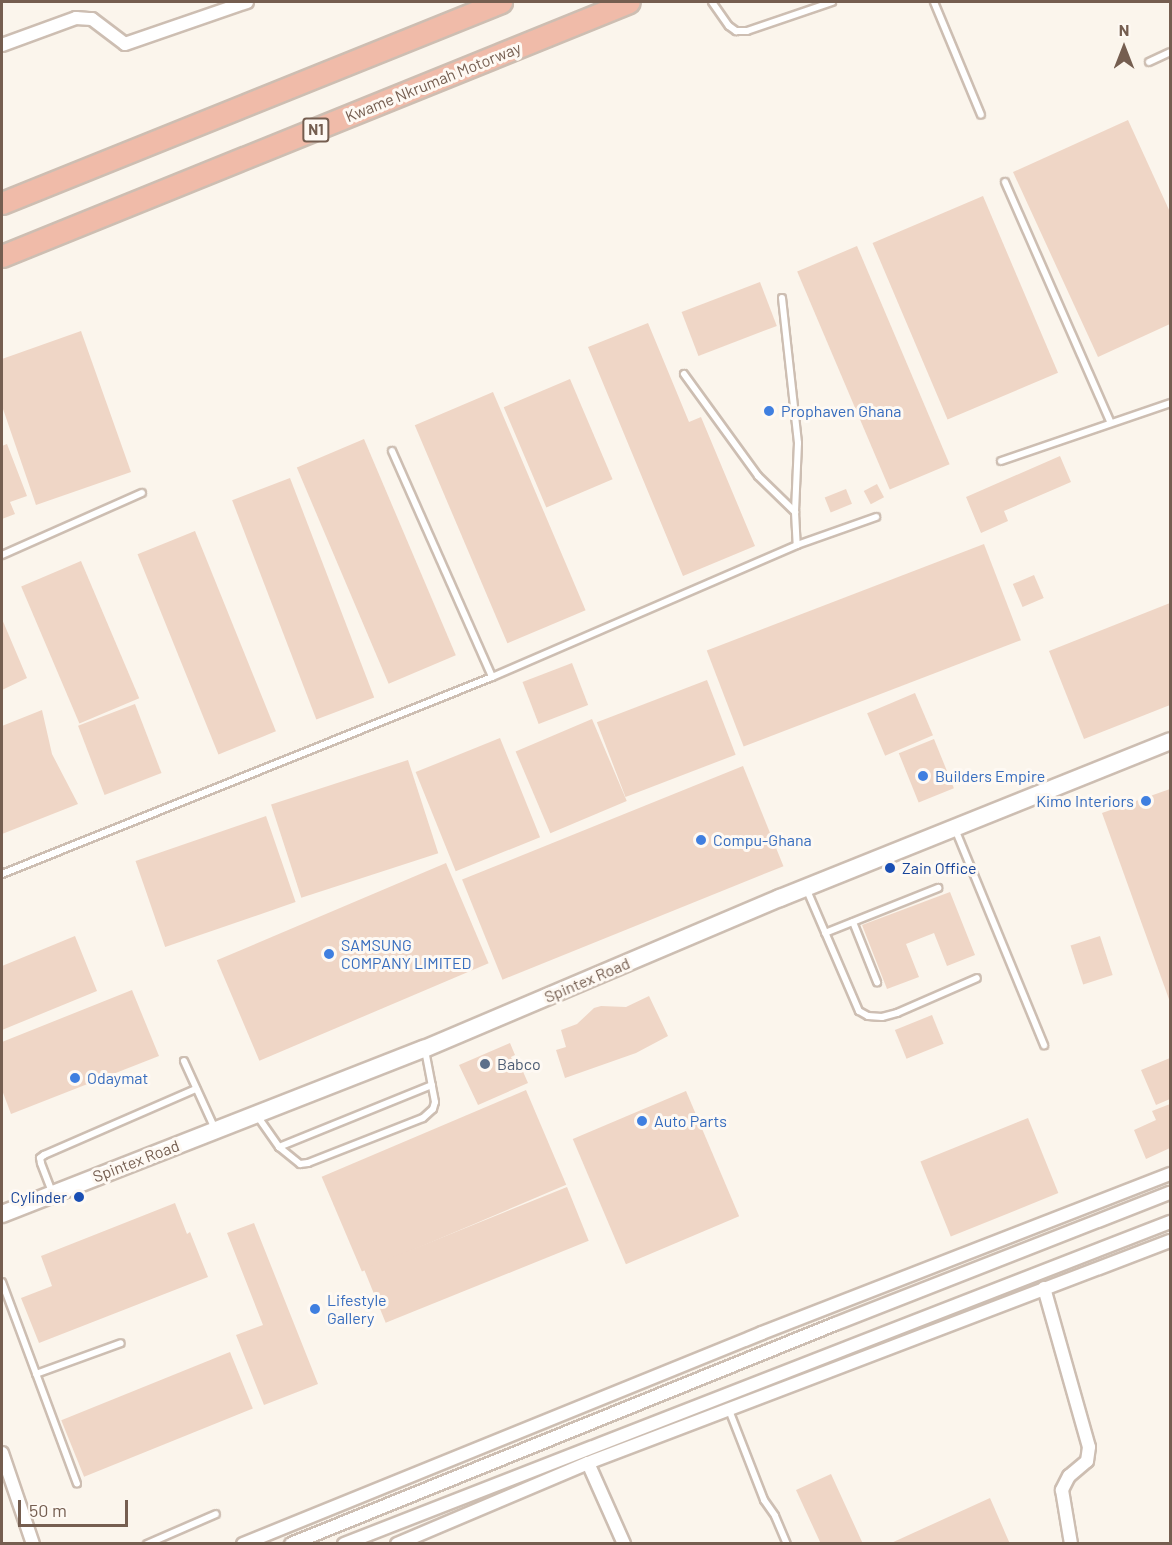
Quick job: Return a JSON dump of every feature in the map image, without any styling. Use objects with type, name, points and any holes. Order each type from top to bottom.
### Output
[{"type":"highway","points":[[2,204],[501,2]]},
{"type":"highway","name":"Kwame Nkrumah Motorway","points":[[2,256],[629,2]]},
{"type":"main road","name":"Spintex Road","points":[[2,1214],[424,1049],[806,888],[1170,741]]},
{"type":"street","points":[[2,45],[76,18],[92,19],[125,44],[247,2]]},
{"type":"street","points":[[243,1544],[762,1333],[1170,1174]]},
{"type":"street","points":[[291,1544],[835,1323],[1170,1194]]},
{"type":"street","points":[[344,1544],[1170,1221]]},
{"type":"street","points":[[397,1544],[588,1463],[1170,1241]]},
{"type":"street","points":[[1044,1288],[1089,1447],[1087,1461],[1069,1476],[1062,1490],[1071,1544]]},
{"type":"street","points":[[2,1453],[33,1544]]},
{"type":"street","points":[[588,1463],[624,1544]]},
{"type":"lane","points":[[712,2],[729,27],[736,31],[747,31],[832,2]]},
{"type":"lane","points":[[934,2],[981,115]]},
{"type":"lane","points":[[1149,62],[1170,52]]},
{"type":"lane","points":[[1005,182],[1111,423]]},
{"type":"lane","points":[[782,298],[798,443],[795,512],[797,545]]},
{"type":"lane","points":[[684,374],[758,476],[795,512]]},
{"type":"lane","points":[[1001,461],[1170,403]]},
{"type":"lane","points":[[392,451],[492,677]]},
{"type":"lane","points":[[2,555],[142,493]]},
{"type":"lane","points":[[2,874],[492,677],[797,545],[876,517]]},
{"type":"lane","points":[[954,828],[1044,1045]]},
{"type":"lane","points":[[806,888],[859,1011],[868,1016],[882,1017],[897,1013],[977,978]]},
{"type":"lane","points":[[825,933],[939,888]]},
{"type":"lane","points":[[854,922],[877,982]]},
{"type":"lane","points":[[256,1114],[279,1147],[293,1160],[308,1163],[423,1118],[433,1109],[435,1102],[424,1049]]},
{"type":"lane","points":[[184,1061],[215,1130]]},
{"type":"lane","points":[[279,1147],[432,1085]]},
{"type":"lane","points":[[52,1194],[41,1163],[40,1158],[44,1155],[196,1089]]},
{"type":"lane","points":[[2,1282],[76,1484]]},
{"type":"lane","points":[[36,1374],[120,1342]]},
{"type":"lane","points":[[728,1409],[764,1500],[775,1516],[787,1544]]},
{"type":"lane","points":[[147,1544],[216,1514]]},
{"type":"lane","points":[[171,1535],[174,1544]]},
{"type":"building","points":[[1128,120],[1170,212],[1170,324],[1098,357],[1013,172]]},
{"type":"building","points":[[983,196],[1058,373],[948,420],[873,243]]},
{"type":"building","points":[[857,246],[950,464],[890,490],[797,271]]},
{"type":"building","points":[[760,282],[777,326],[698,356],[682,312]]},
{"type":"building","points":[[648,323],[689,422],[701,417],[755,546],[683,576],[588,347]]},
{"type":"building","points":[[81,331],[131,472],[36,505],[2,406],[2,359]]},
{"type":"building","points":[[570,379],[613,479],[546,507],[504,407]]},
{"type":"building","points":[[493,392],[586,610],[507,643],[415,425]]},
{"type":"building","points":[[364,439],[456,655],[389,684],[297,468]]},
{"type":"building","points":[[7,444],[27,496],[10,502],[15,514],[2,519],[2,446]]},
{"type":"building","points":[[1060,456],[1071,482],[1004,511],[1008,521],[981,533],[966,497]]},
{"type":"building","points":[[290,478],[374,697],[316,720],[232,500]]},
{"type":"building","points":[[877,484],[884,497],[871,504],[864,491]]},
{"type":"building","points":[[846,489],[852,504],[831,512],[825,498]]},
{"type":"building","points":[[195,531],[276,731],[218,754],[138,554]]},
{"type":"building","points":[[984,544],[1021,640],[744,747],[707,650]]},
{"type":"building","points":[[81,561],[139,698],[79,724],[21,586]]},
{"type":"building","points":[[1034,575],[1044,598],[1023,607],[1013,584]]},
{"type":"building","points":[[1170,603],[1170,705],[1084,739],[1049,651]]},
{"type":"building","points":[[2,619],[27,678],[2,690]]},
{"type":"building","points":[[572,663],[588,705],[539,724],[523,682]]},
{"type":"building","points":[[707,680],[736,755],[626,797],[597,722]]},
{"type":"building","points":[[915,693],[933,735],[885,756],[867,713]]},
{"type":"building","points":[[135,704],[162,773],[105,795],[78,726]]},
{"type":"building","points":[[42,710],[52,754],[78,804],[2,834],[2,726]]},
{"type":"building","points":[[592,719],[627,801],[550,833],[516,751]]},
{"type":"building","points":[[500,738],[540,837],[456,871],[416,772]]},
{"type":"building","points":[[934,739],[954,788],[919,802],[899,753]]},
{"type":"building","points":[[408,760],[438,853],[301,898],[271,804]]},
{"type":"building","points":[[743,766],[783,866],[503,980],[462,880]]},
{"type":"building","points":[[1170,789],[1170,1002],[1102,813]]},
{"type":"building","points":[[266,816],[296,902],[165,947],[136,861]]},
{"type":"building","points":[[446,863],[489,963],[259,1061],[217,960]]},
{"type":"building","points":[[950,892],[975,955],[947,966],[934,933],[906,944],[919,977],[887,989],[862,925]]},
{"type":"building","points":[[75,936],[97,991],[2,1030],[2,966]]},
{"type":"building","points":[[1100,936],[1113,975],[1083,985],[1071,946]]},
{"type":"building","points":[[132,990],[159,1056],[11,1114],[2,1090],[2,1042]]},
{"type":"building","points":[[649,996],[668,1036],[636,1053],[565,1078],[556,1050],[566,1047],[561,1030],[577,1024],[594,1008],[626,1007]]},
{"type":"building","points":[[932,1015],[944,1044],[907,1059],[895,1030]]},
{"type":"building","points":[[510,1043],[515,1055],[511,1057],[516,1069],[521,1067],[528,1083],[478,1105],[459,1065]]},
{"type":"building","points":[[1170,1058],[1170,1099],[1156,1105],[1141,1070]]},
{"type":"building","points":[[526,1090],[566,1185],[362,1272],[322,1177]]},
{"type":"building","points":[[686,1091],[739,1216],[626,1264],[573,1139]]},
{"type":"building","points":[[1170,1104],[1170,1148],[1146,1159],[1134,1130],[1156,1120],[1152,1111]]},
{"type":"building","points":[[1028,1118],[1058,1193],[951,1237],[920,1161]]},
{"type":"building","points":[[567,1187],[589,1241],[386,1323],[364,1269]]},
{"type":"building","points":[[175,1203],[187,1234],[190,1232],[208,1277],[39,1343],[21,1298],[52,1286],[41,1256]]},
{"type":"building","points":[[254,1223],[318,1384],[264,1405],[236,1335],[263,1325],[227,1233]]},
{"type":"building","points":[[230,1352],[253,1409],[84,1477],[61,1420]]},
{"type":"building","points":[[831,1474],[863,1544],[821,1544],[796,1490]]},
{"type":"building","points":[[990,1498],[1010,1544],[889,1544]]},
{"type":"place","name":"Prophaven Ghana","points":[[769,411]]},
{"type":"place","name":"Builders Empire","points":[[923,776]]},
{"type":"place","name":"Kimo Interiors","points":[[1146,801]]},
{"type":"place","name":"Compu-Ghana","points":[[701,840]]},
{"type":"place","name":"Zain Office","points":[[890,868]]},
{"type":"place","name":"SAMSUNG COMPANY LIMITED","points":[[329,954]]},
{"type":"place","name":"Babco","points":[[485,1064]]},
{"type":"place","name":"Odaymat","points":[[75,1078]]},
{"type":"place","name":"Auto Parts","points":[[642,1121]]},
{"type":"place","name":"Cylinder","points":[[79,1197]]},
{"type":"place","name":"Lifestyle Gallery","points":[[315,1309]]}]
